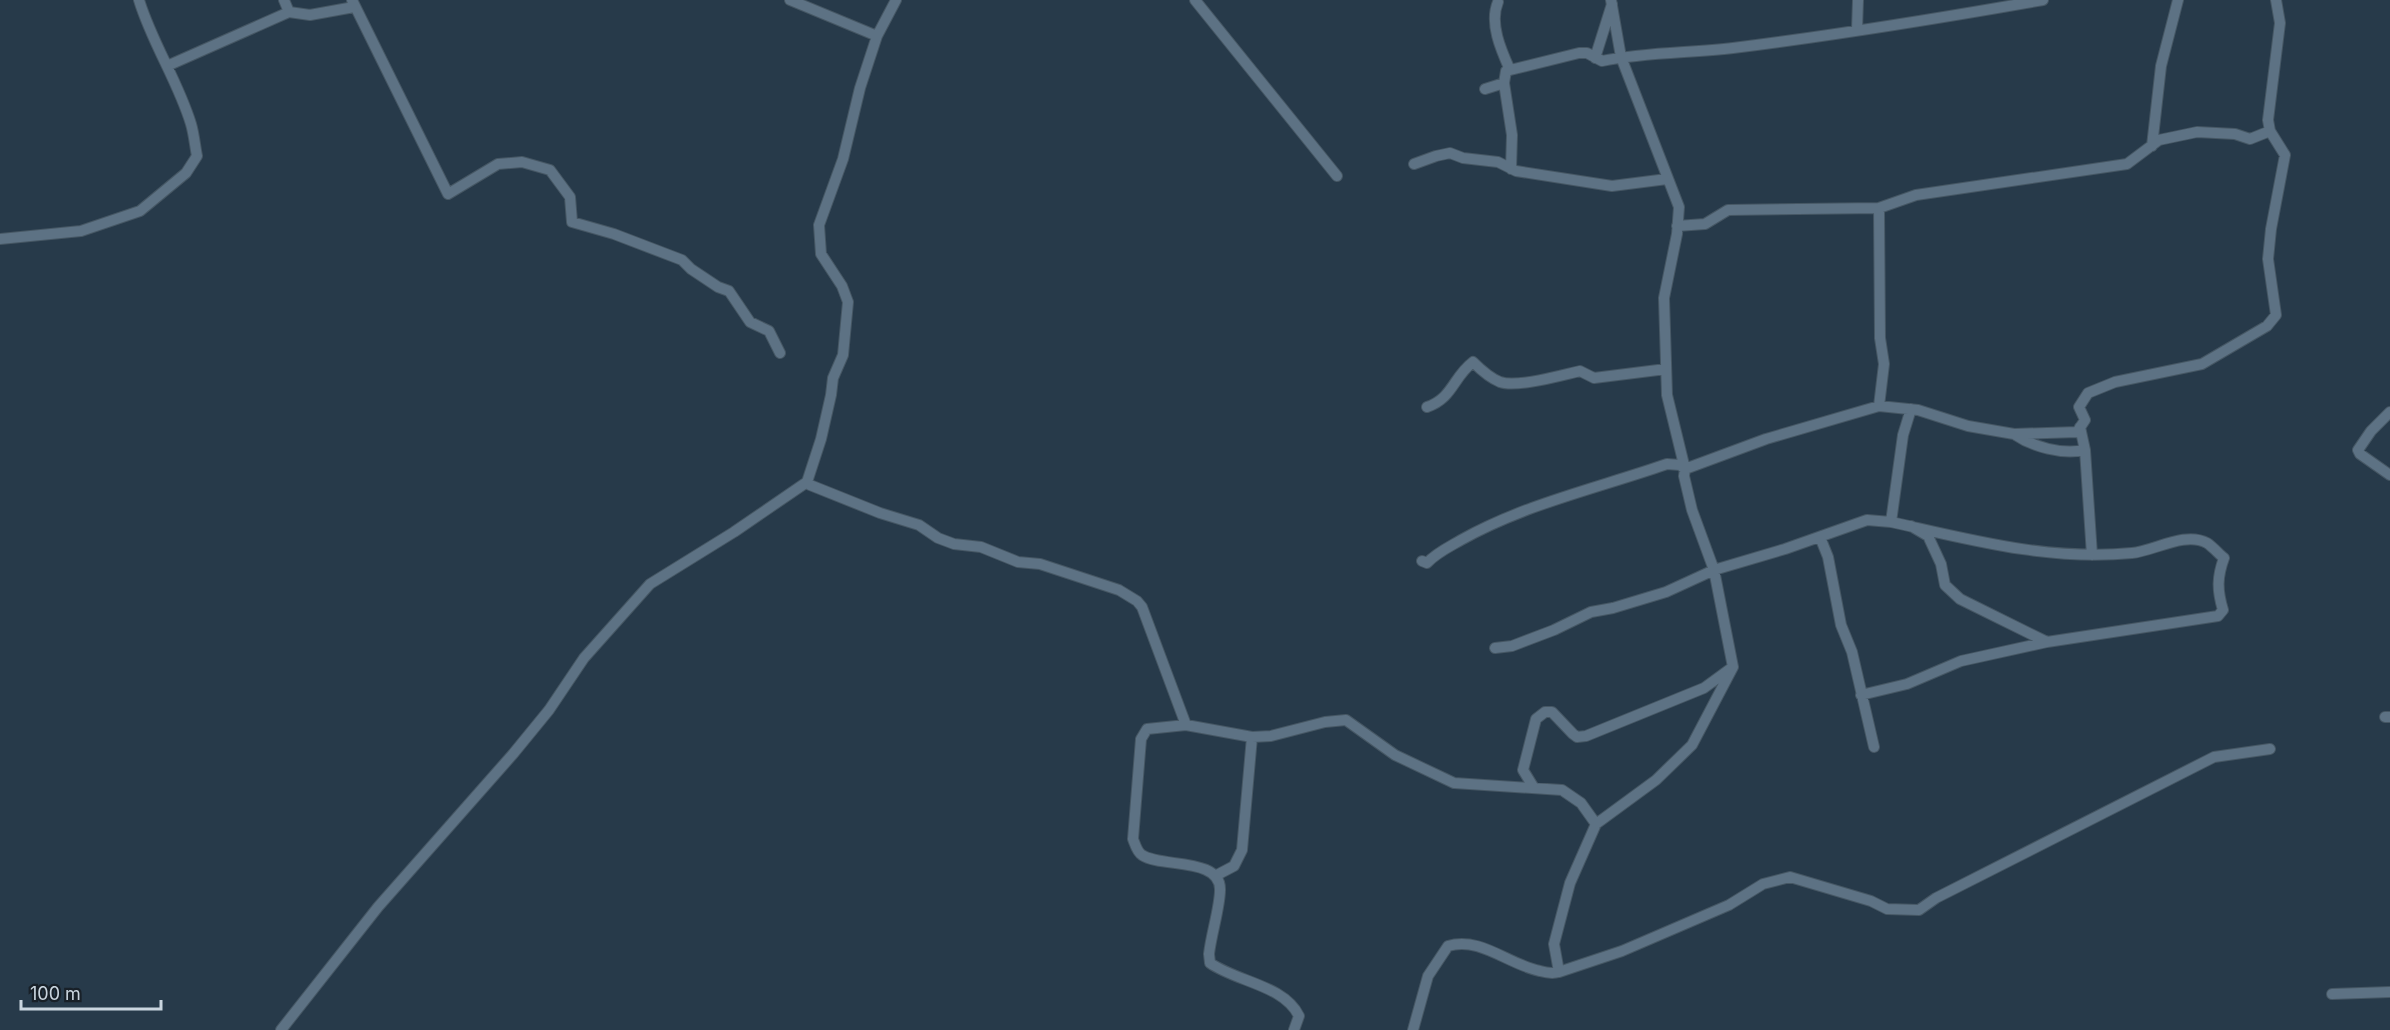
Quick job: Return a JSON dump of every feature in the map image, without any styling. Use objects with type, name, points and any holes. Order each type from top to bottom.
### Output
[{"type":"street","points":[[0,239],[81,231],[140,211],[186,173],[197,156],[192,125],[167,66],[148,29],[139,0]]},
{"type":"street","points":[[284,0],[289,12]]},
{"type":"street","points":[[790,0],[878,36]]},
{"type":"street","points":[[281,1030],[378,907],[549,710],[584,658],[650,584],[734,532],[807,482],[821,439],[833,378],[843,355],[848,302],[842,286],[821,254],[819,225],[843,159],[860,88],[878,36],[896,0]]},
{"type":"street","points":[[1196,0],[1337,176]]},
{"type":"street","points":[[1857,30],[1858,0]]},
{"type":"street","points":[[1511,169],[1512,135],[1503,83],[1506,71],[1579,53],[1587,53],[1602,62],[1621,57],[1732,48],[2043,0]]},
{"type":"street","points":[[2152,146],[2161,66],[2178,0]]},
{"type":"street","points":[[1685,469],[1766,439],[1879,405],[1911,409],[1968,426],[2014,434],[2077,432],[2085,420],[2079,407],[2088,393],[2115,382],[2202,364],[2267,326],[2276,315],[2268,260],[2271,229],[2285,154],[2270,130],[2268,120],[2280,22],[2277,0]]},
{"type":"street","points":[[1559,972],[1554,944],[1570,883],[1596,824],[1656,780],[1692,745],[1733,667],[1714,570],[1692,510],[1684,476],[1685,469],[1666,395],[1664,298],[1679,207],[1621,57],[1612,1]]},
{"type":"street","points":[[1595,58],[1612,1]]},
{"type":"street","points":[[1498,2],[1495,10],[1496,31],[1510,70]]},
{"type":"street","points":[[167,66],[289,12],[310,15],[353,4],[448,194],[498,164],[522,162],[550,170],[570,197],[572,222],[614,234],[682,260],[717,287],[729,291],[750,322],[769,331],[780,353]]},
{"type":"street","points":[[1485,89],[1503,83]]},
{"type":"street","points":[[1677,226],[1705,224],[1728,210],[1879,208],[1916,195],[2127,164],[2159,140],[2198,132],[2235,134],[2250,139],[2270,130]]},
{"type":"street","points":[[1414,164],[1450,153],[1463,158],[1498,162],[1511,169],[1612,186],[1667,179]]},
{"type":"street","points":[[1879,208],[1880,338],[1884,364],[1879,405]]},
{"type":"street","points":[[1426,407],[1439,403],[1446,397],[1464,369],[1473,362],[1502,383],[1514,384],[1551,379],[1580,371],[1594,378],[1666,369]]},
{"type":"street","points":[[1891,522],[1902,446],[1911,409]]},
{"type":"street","points":[[2390,412],[2358,450],[2360,454],[2390,475]]},
{"type":"street","points":[[2080,426],[2085,450],[2092,555]]},
{"type":"street","points":[[2014,434],[2027,443],[2072,453],[2085,450]]},
{"type":"street","points":[[1422,561],[1427,563],[1433,556],[1506,518],[1594,487],[1667,464],[1680,465],[1685,469]]},
{"type":"street","points":[[807,482],[880,513],[919,525],[938,538],[954,544],[981,547],[1018,561],[1040,564],[1119,590],[1137,601],[1142,607],[1186,725]]},
{"type":"street","points":[[1495,648],[1512,646],[1554,630],[1591,612],[1666,592],[1714,570],[1867,520],[1891,522],[2038,553],[2092,555],[2134,553],[2182,539],[2206,542],[2224,558],[2217,576],[2223,610],[2218,616],[2048,642],[1961,661],[1907,684],[1861,695]]},
{"type":"street","points":[[1911,526],[1928,536],[1941,564],[1945,585],[1960,599],[2048,642]]},
{"type":"street","points":[[1820,537],[1828,557],[1841,625],[1852,652],[1874,747]]},
{"type":"street","points":[[1534,788],[1523,770],[1536,719],[1540,714],[1552,712],[1576,737],[1586,736],[1704,688],[1733,667]]},
{"type":"street","points":[[1294,1030],[1299,1016],[1293,1005],[1278,994],[1210,963],[1211,935],[1221,888],[1215,876],[1205,868],[1142,855],[1133,839],[1141,739],[1147,729],[1186,725],[1252,737],[1271,736],[1325,722],[1346,720],[1395,755],[1454,783],[1562,790],[1574,796],[1596,824]]},
{"type":"street","points":[[1215,876],[1234,866],[1242,850],[1252,737]]},
{"type":"street","points":[[1413,1030],[1428,976],[1448,946],[1465,943],[1478,945],[1526,969],[1554,974],[1622,951],[1729,905],[1763,884],[1790,877],[1871,901],[1887,909],[1919,910],[1936,898],[2214,757],[2270,749]]},
{"type":"street","points":[[2332,994],[2390,992]]}]
